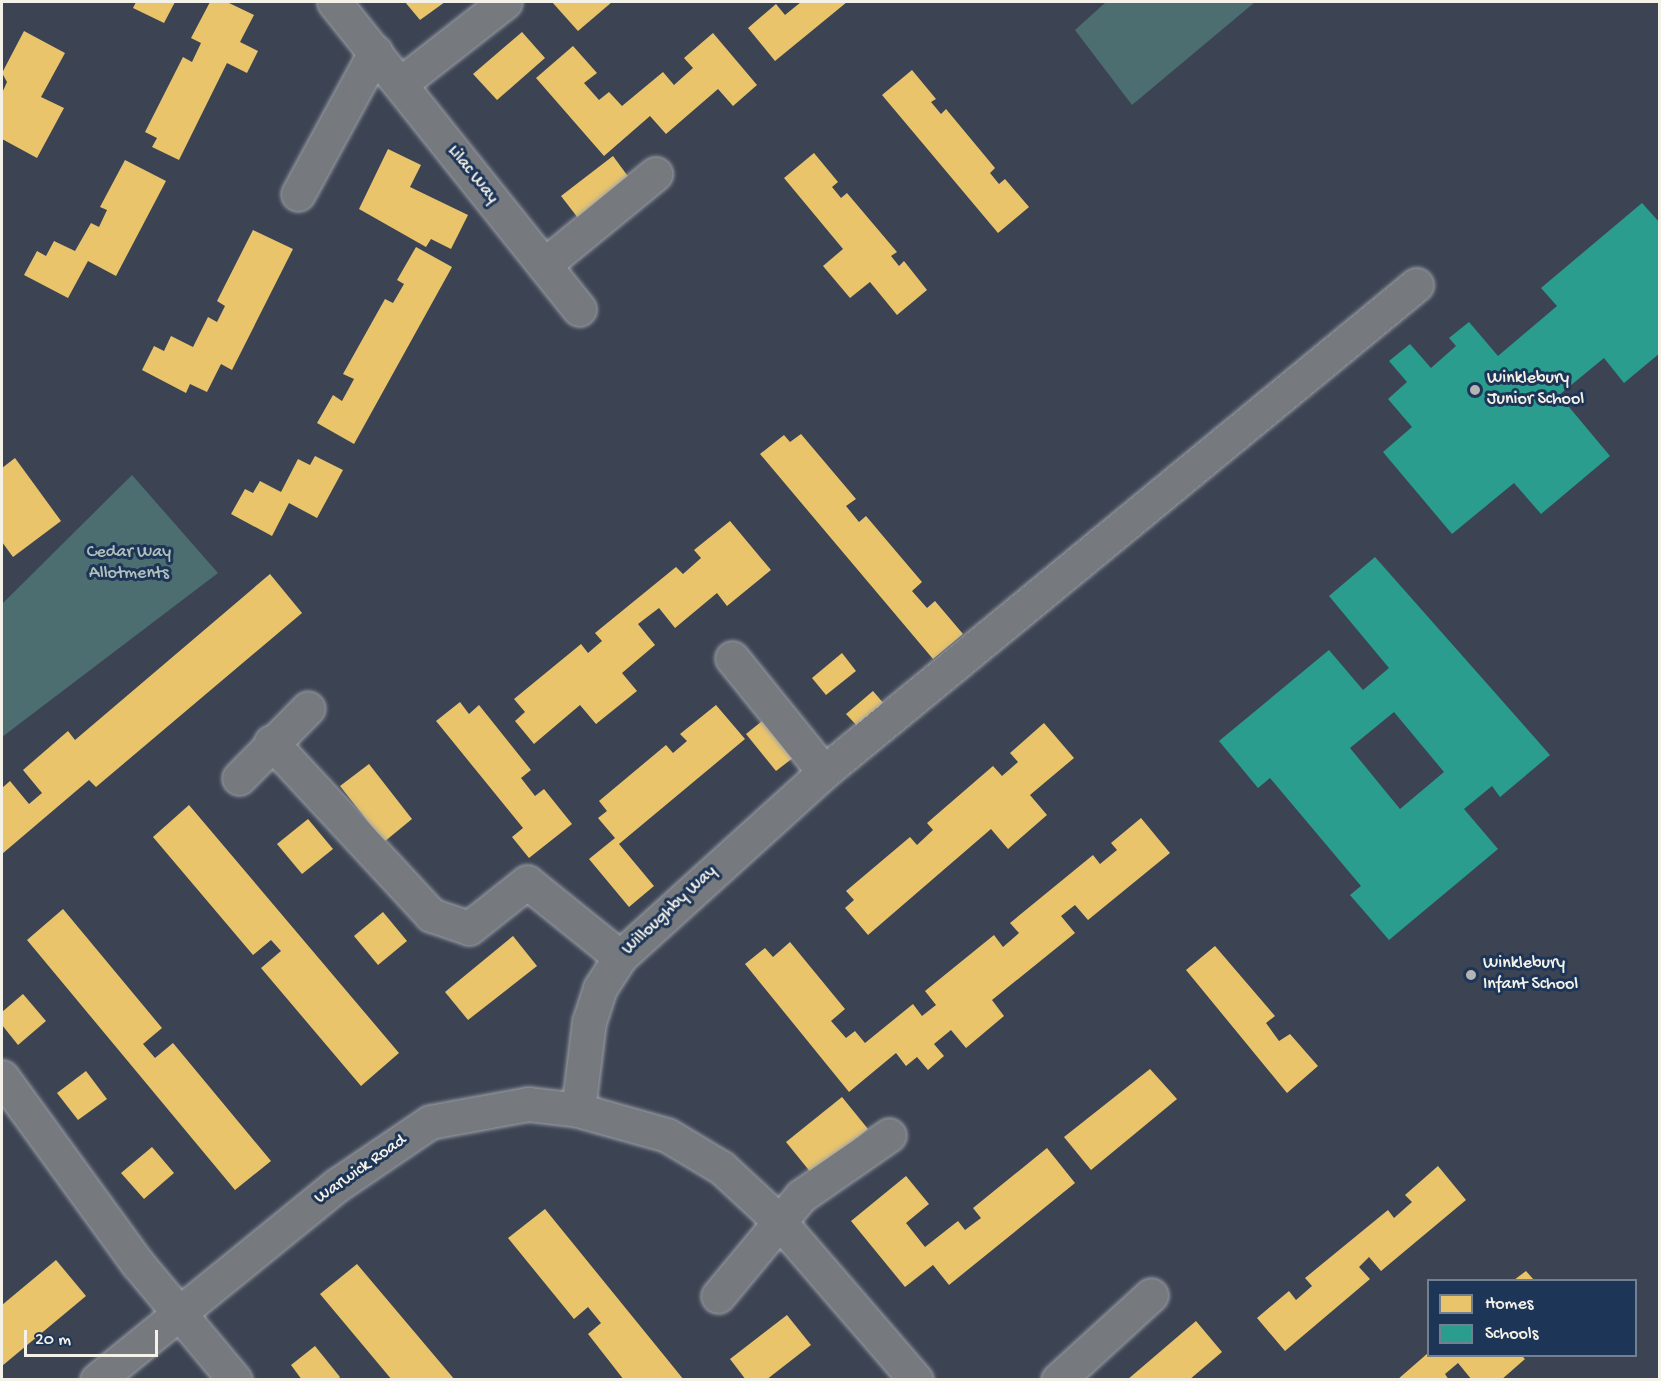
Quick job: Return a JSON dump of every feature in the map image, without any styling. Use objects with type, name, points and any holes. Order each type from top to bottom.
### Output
[{"type":"street","name":"Lilac Way","points":[[334,2],[579,309]]},
{"type":"street","points":[[400,84],[505,2]]},
{"type":"street","points":[[298,194],[375,52]]},
{"type":"street","points":[[544,265],[655,174]]},
{"type":"street","name":"Willoughby Way","points":[[578,1110],[589,1022],[600,988],[620,957],[824,772],[991,639],[1416,285]]},
{"type":"street","points":[[732,658],[824,772]]},
{"type":"street","points":[[239,777],[271,742],[308,708]]},
{"type":"street","points":[[271,742],[431,915],[469,928],[527,882],[620,957]]},
{"type":"street","points":[[2,1079],[176,1312],[235,1380]]},
{"type":"street","name":"Warwick Road","points":[[97,1380],[176,1312],[337,1185],[430,1122],[528,1104],[578,1110]]},
{"type":"street","points":[[578,1110],[667,1135],[722,1168],[778,1220],[916,1380]]},
{"type":"street","points":[[718,1296],[778,1220],[801,1196],[888,1136]]},
{"type":"street","points":[[1058,1380],[1151,1295]]},
{"type":"green space","points":[[1106,2],[1255,2],[1132,105],[1075,30]]},
{"type":"green space","name":"Cedar Way Allotments","points":[[132,475],[218,573],[2,737],[2,604]]},
{"type":"building: Homes","points":[[136,2],[175,2],[164,23],[133,8]]},
{"type":"building: Homes","points":[[210,2],[227,2],[254,15],[240,42],[258,51],[247,73],[227,63],[179,160],[152,147],[157,138],[145,132],[183,57],[192,62],[201,43],[191,38]]},
{"type":"building: Homes","points":[[405,2],[445,2],[420,20]]},
{"type":"building: Homes","points":[[552,2],[612,2],[578,31]]},
{"type":"building: Homes","points":[[801,2],[847,2],[775,61],[748,28],[776,4],[785,15]]},
{"type":"building: Homes","points":[[24,31],[65,53],[41,97],[64,108],[37,158],[2,139],[2,93],[7,82],[2,73]]},
{"type":"building: Homes","points":[[522,32],[545,58],[497,100],[473,74]]},
{"type":"building: Homes","points":[[713,33],[757,85],[733,106],[718,89],[666,134],[650,116],[604,156],[536,78],[573,46],[597,73],[584,83],[599,100],[609,92],[622,106],[663,72],[674,85],[693,68],[684,58]]},
{"type":"building: Homes","points":[[912,70],[936,99],[931,102],[941,114],[946,109],[995,168],[990,173],[999,184],[1005,179],[1029,207],[998,233],[882,95]]},
{"type":"building: Homes","points":[[388,149],[421,165],[410,187],[468,215],[451,249],[431,239],[426,247],[359,209]]},
{"type":"building: Homes","points":[[814,153],[838,182],[832,187],[841,198],[847,193],[897,252],[891,256],[899,266],[904,261],[927,290],[897,315],[870,282],[850,298],[823,266],[843,249],[784,178]]},
{"type":"building: Homes","points":[[613,156],[630,179],[578,218],[561,196]]},
{"type":"building: Homes","points":[[125,160],[166,181],[116,276],[88,261],[68,298],[24,275],[37,251],[46,256],[54,241],[75,251],[91,223],[99,227],[107,210],[100,207]]},
{"type":"building: Homes","points":[[253,230],[293,249],[232,370],[221,364],[207,392],[190,384],[186,393],[142,370],[154,346],[164,351],[171,336],[193,347],[208,317],[217,322],[225,306],[217,301]]},
{"type":"building: Homes","points":[[416,247],[452,267],[354,444],[317,423],[333,395],[342,401],[354,379],[343,374],[385,299],[393,303],[404,284],[397,280]]},
{"type":"building: Homes","points":[[801,434],[856,499],[846,506],[859,522],[866,516],[922,582],[912,591],[927,608],[935,601],[963,634],[933,659],[760,454],[784,435],[790,442]]},
{"type":"building: Homes","points":[[315,456],[343,470],[317,518],[289,503],[272,536],[231,514],[245,489],[253,493],[260,481],[281,492],[298,459],[310,465]]},
{"type":"building: Homes","points":[[15,458],[61,521],[13,557],[2,542],[2,468]]},
{"type":"building: Homes","points":[[730,521],[771,570],[727,606],[717,593],[675,628],[659,608],[638,624],[655,645],[622,673],[637,691],[596,724],[580,705],[534,744],[515,721],[525,712],[514,699],[581,644],[588,653],[602,641],[595,633],[676,567],[683,574],[701,558],[694,550]]},
{"type":"building: Homes","points":[[270,574],[302,613],[96,787],[89,780],[2,854],[2,788],[10,781],[29,804],[42,793],[23,770],[68,731],[75,740]]},
{"type":"building: Homes","points":[[842,653],[856,671],[826,695],[812,678]]},
{"type":"building: Homes","points":[[873,691],[885,705],[859,728],[846,714]]},
{"type":"building: Homes","points":[[460,702],[469,714],[479,705],[531,770],[521,778],[535,796],[544,789],[572,824],[529,858],[512,837],[523,828],[436,721]]},
{"type":"building: Homes","points":[[716,705],[745,739],[619,844],[654,886],[629,907],[589,859],[615,838],[598,818],[607,811],[599,801],[666,745],[673,753],[687,741],[680,734]]},
{"type":"building: Homes","points":[[772,713],[802,751],[776,771],[746,734]]},
{"type":"building: Homes","points":[[1044,723],[1074,758],[1030,795],[1047,815],[1008,849],[991,829],[868,935],[845,908],[854,900],[846,891],[910,837],[917,845],[933,830],[927,823],[993,766],[1002,776],[1018,762],[1010,753]]},
{"type":"building: Homes","points":[[369,764],[412,819],[384,842],[340,786]]},
{"type":"building: Homes","points":[[189,805],[399,1053],[361,1086],[261,968],[281,951],[271,940],[253,955],[153,837]]},
{"type":"building: Homes","points":[[1141,818],[1170,853],[1088,920],[1075,905],[1061,916],[1075,933],[992,1000],[1004,1016],[966,1048],[951,1030],[934,1044],[944,1056],[928,1070],[917,1057],[906,1066],[896,1053],[849,1092],[745,964],[765,948],[773,957],[790,942],[845,1009],[831,1021],[846,1038],[855,1031],[865,1043],[913,1004],[922,1016],[936,1005],[925,991],[994,935],[1003,947],[1019,933],[1010,923],[1093,855],[1100,864],[1117,850],[1111,843]]},
{"type":"building: Homes","points":[[308,819],[333,849],[302,874],[277,844]]},
{"type":"building: Homes","points":[[63,909],[162,1028],[143,1044],[155,1058],[173,1043],[271,1161],[235,1190],[27,940]]},
{"type":"building: Homes","points":[[383,912],[407,941],[378,965],[354,936]]},
{"type":"building: Homes","points":[[513,936],[537,966],[468,1020],[445,992]]},
{"type":"building: Homes","points":[[1215,946],[1275,1016],[1266,1023],[1279,1041],[1290,1034],[1318,1066],[1287,1093],[1186,970]]},
{"type":"building: Homes","points":[[23,994],[46,1021],[18,1045],[2,1025],[2,1012]]},
{"type":"building: Homes","points":[[1150,1069],[1177,1099],[1091,1170],[1064,1137]]},
{"type":"building: Homes","points":[[86,1071],[107,1099],[78,1120],[57,1093]]},
{"type":"building: Homes","points":[[842,1097],[868,1129],[812,1174],[786,1142]]},
{"type":"building: Homes","points":[[152,1147],[174,1173],[144,1199],[121,1173]]},
{"type":"building: Homes","points":[[1047,1148],[1075,1183],[949,1285],[933,1265],[905,1287],[851,1221],[906,1176],[929,1204],[906,1223],[925,1247],[958,1221],[965,1230],[981,1218],[973,1208]]},
{"type":"building: Homes","points":[[1438,1166],[1466,1200],[1381,1271],[1369,1257],[1359,1267],[1370,1279],[1285,1351],[1257,1318],[1289,1291],[1296,1300],[1312,1286],[1305,1278],[1388,1210],[1394,1218],[1412,1202],[1405,1195]]},
{"type":"building: Homes","points":[[545,1209],[684,1380],[624,1380],[588,1334],[601,1323],[588,1307],[574,1319],[508,1238]]},
{"type":"building: Homes","points":[[56,1260],[86,1296],[2,1366],[2,1305]]},
{"type":"building: Homes","points":[[357,1264],[455,1380],[392,1380],[320,1294]]},
{"type":"building: Homes","points":[[1526,1271],[1533,1279],[1515,1279]]},
{"type":"building: Homes","points":[[787,1315],[811,1345],[766,1380],[746,1380],[730,1359]]},
{"type":"building: Homes","points":[[1196,1321],[1222,1352],[1189,1380],[1127,1380]]},
{"type":"building: Homes","points":[[315,1346],[340,1377],[337,1380],[302,1380],[291,1365]]},
{"type":"building: Homes","points":[[1427,1354],[1427,1357],[1523,1357],[1525,1359],[1501,1380],[1472,1380],[1458,1363],[1445,1374],[1449,1380],[1397,1380]]},
{"type":"building: Schools","points":[[1642,203],[1660,223],[1660,353],[1624,383],[1604,358],[1559,395],[1610,456],[1541,514],[1514,483],[1452,534],[1383,452],[1412,427],[1388,399],[1407,382],[1389,361],[1410,344],[1431,368],[1456,346],[1449,338],[1469,322],[1498,356],[1557,306],[1541,288]]},
{"type":"building: Schools","points":[[1375,557],[1550,755],[1500,797],[1492,786],[1464,809],[1498,849],[1389,940],[1350,895],[1361,886],[1270,778],[1258,788],[1219,741],[1329,650],[1363,690],[1389,668],[1329,596]],"holes":[[[1394,712],[1444,772],[1400,809],[1350,748]]]},
{"type":"place","name":"Winklebury Junior School","points":[[1475,390]]},
{"type":"place","name":"Winklebury Infant School","points":[[1471,975]]}]
